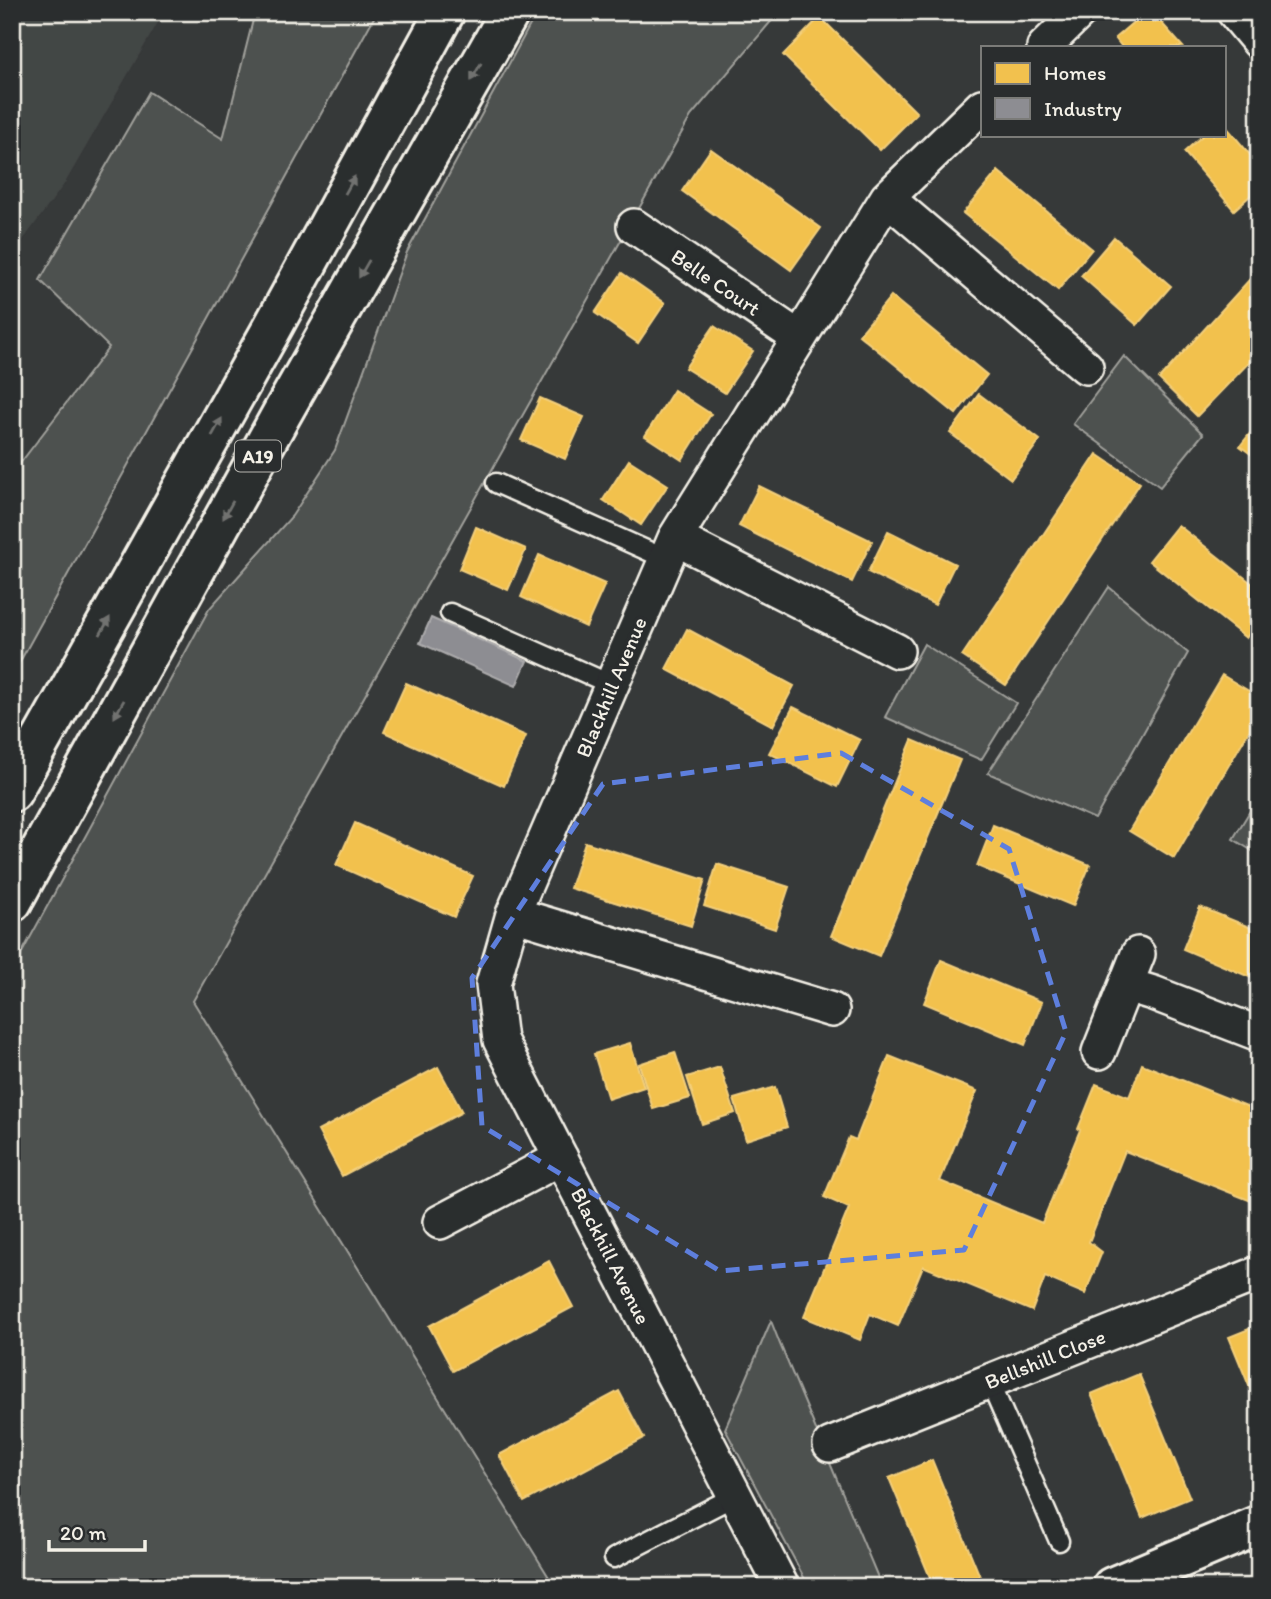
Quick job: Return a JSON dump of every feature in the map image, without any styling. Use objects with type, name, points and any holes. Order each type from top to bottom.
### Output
[{"type":"main road","name":"A19","points":[[12,792],[269,334],[445,12]]},
{"type":"main road","name":"A19","points":[[12,902],[281,415],[510,12]]},
{"type":"main road","points":[[1112,1587],[1259,1525]]},
{"type":"street","points":[[1045,46],[1080,12]]},
{"type":"street","points":[[1234,12],[1259,42]]},
{"type":"street","name":"Blackhill Avenue","points":[[782,1587],[500,1040],[492,984],[513,914],[670,548],[887,198],[981,107]]},
{"type":"street","points":[[887,198],[1086,367]]},
{"type":"street","name":"Belle Court","points":[[634,226],[799,338]]},
{"type":"street","points":[[670,548],[897,651]]},
{"type":"street","points":[[513,914],[832,1010]]},
{"type":"street","points":[[1099,1052],[1138,954]]},
{"type":"street","points":[[1127,985],[1259,1034]]},
{"type":"street","points":[[440,1222],[561,1158]]},
{"type":"street","name":"Bellshill Close","points":[[830,1446],[1259,1273]]},
{"type":"lane","points":[[496,483],[670,548]]},
{"type":"lane","points":[[450,613],[612,685]]},
{"type":"lane","points":[[990,1382],[1059,1541]]},
{"type":"lane","points":[[614,1558],[735,1496]]},
{"type":"highlighted area","points":[[841,753],[1009,849],[1066,1032],[964,1250],[720,1271],[482,1126],[472,978],[603,784]]},
{"type":"shaded area","points":[[12,12],[164,12],[65,183],[12,255]]},
{"type":"shaded area","points":[[255,12],[377,12],[12,676],[12,474],[109,347],[40,280],[149,92],[223,139]]},
{"type":"shaded area","points":[[537,12],[779,12],[691,116],[193,1001],[555,1587],[12,1587],[12,971],[209,609],[292,516],[335,450],[407,252]]},
{"type":"shaded area","points":[[1124,356],[1203,434],[1160,487],[1073,424]]},
{"type":"shaded area","points":[[1109,587],[1188,653],[1095,819],[988,773]]},
{"type":"shaded area","points":[[924,644],[1016,703],[981,760],[885,717]]},
{"type":"shaded area","points":[[1259,796],[1259,855],[1233,839]]},
{"type":"shaded area","points":[[771,1321],[882,1587],[809,1587],[725,1429]]},
{"type":"building: Homes","points":[[1145,12],[1152,12],[1182,46],[1121,46],[1115,38]]},
{"type":"building: Homes","points":[[820,17],[917,113],[880,150],[783,55]]},
{"type":"building: Homes","points":[[1226,126],[1259,165],[1259,188],[1234,210],[1184,152],[1202,136],[1226,136]]},
{"type":"building: Homes","points":[[711,149],[821,228],[791,270],[682,191]]},
{"type":"building: Homes","points":[[998,171],[1092,249],[1058,290],[963,213]]},
{"type":"building: Homes","points":[[1114,237],[1171,286],[1137,325],[1081,276]]},
{"type":"building: Homes","points":[[1259,269],[1259,352],[1197,416],[1159,379]]},
{"type":"building: Homes","points":[[622,273],[665,303],[638,343],[595,313]]},
{"type":"building: Homes","points":[[891,296],[987,375],[956,414],[859,335]]},
{"type":"building: Homes","points":[[714,326],[753,351],[725,393],[685,368]]},
{"type":"building: Homes","points":[[674,390],[711,414],[682,460],[645,436]]},
{"type":"building: Homes","points":[[979,394],[1040,440],[1011,479],[950,433]]},
{"type":"building: Homes","points":[[540,398],[584,417],[565,459],[521,440]]},
{"type":"building: Homes","points":[[1259,422],[1259,460],[1240,446]]},
{"type":"building: Homes","points":[[1097,454],[1140,483],[1006,685],[962,656]]},
{"type":"building: Homes","points":[[629,460],[668,485],[641,525],[603,500]]},
{"type":"building: Homes","points":[[759,486],[872,541],[852,582],[739,526]]},
{"type":"building: Homes","points":[[1178,525],[1259,589],[1259,622],[1246,638],[1149,561]]},
{"type":"building: Homes","points":[[476,527],[526,549],[508,590],[459,569]]},
{"type":"building: Homes","points":[[888,531],[955,564],[935,605],[868,572]]},
{"type":"building: Homes","points":[[539,555],[605,584],[586,627],[521,597]]},
{"type":"building: Homes","points":[[687,629],[794,686],[773,726],[666,669]]},
{"type":"building: Homes","points":[[1222,675],[1259,697],[1259,714],[1174,858],[1129,831]]},
{"type":"building: Homes","points":[[406,683],[526,736],[504,786],[384,732]]},
{"type":"building: Homes","points":[[793,707],[860,740],[837,787],[769,753]]},
{"type":"building: Homes","points":[[912,740],[960,760],[879,956],[831,936]]},
{"type":"building: Homes","points":[[355,823],[473,876],[454,917],[336,865]]},
{"type":"building: Homes","points":[[993,825],[1090,865],[1073,906],[977,866]]},
{"type":"building: Homes","points":[[585,842],[705,880],[691,926],[570,888]]},
{"type":"building: Homes","points":[[717,864],[789,887],[775,929],[704,906]]},
{"type":"building: Homes","points":[[1200,907],[1259,931],[1259,981],[1183,949]]},
{"type":"building: Homes","points":[[941,960],[1042,1002],[1025,1045],[924,1003]]},
{"type":"building: Homes","points":[[630,1043],[644,1087],[608,1099],[594,1054]]},
{"type":"building: Homes","points":[[675,1052],[690,1098],[653,1109],[639,1064]]},
{"type":"building: Homes","points":[[889,1056],[977,1091],[940,1181],[1042,1223],[1096,1084],[1129,1097],[1142,1064],[1259,1111],[1259,1204],[1125,1151],[1089,1242],[1102,1252],[1085,1294],[1045,1277],[1032,1311],[923,1266],[898,1326],[870,1314],[860,1340],[804,1317],[849,1208],[824,1197],[849,1137],[856,1140]]},
{"type":"building: Homes","points":[[438,1067],[462,1112],[342,1176],[318,1131]]},
{"type":"building: Homes","points":[[720,1067],[735,1113],[702,1124],[687,1077]]},
{"type":"building: Homes","points":[[775,1087],[787,1127],[746,1140],[734,1099]]},
{"type":"building: Homes","points":[[549,1261],[573,1307],[453,1371],[429,1326]]},
{"type":"building: Homes","points":[[1259,1325],[1259,1410],[1229,1337]]},
{"type":"building: Homes","points":[[1139,1374],[1190,1498],[1142,1518],[1091,1394]]},
{"type":"building: Homes","points":[[619,1391],[644,1438],[524,1502],[499,1455]]},
{"type":"building: Homes","points":[[932,1460],[983,1584],[975,1587],[934,1587],[889,1478]]},
{"type":"building: Industry","points":[[431,618],[527,661],[516,686],[420,643]]}]
